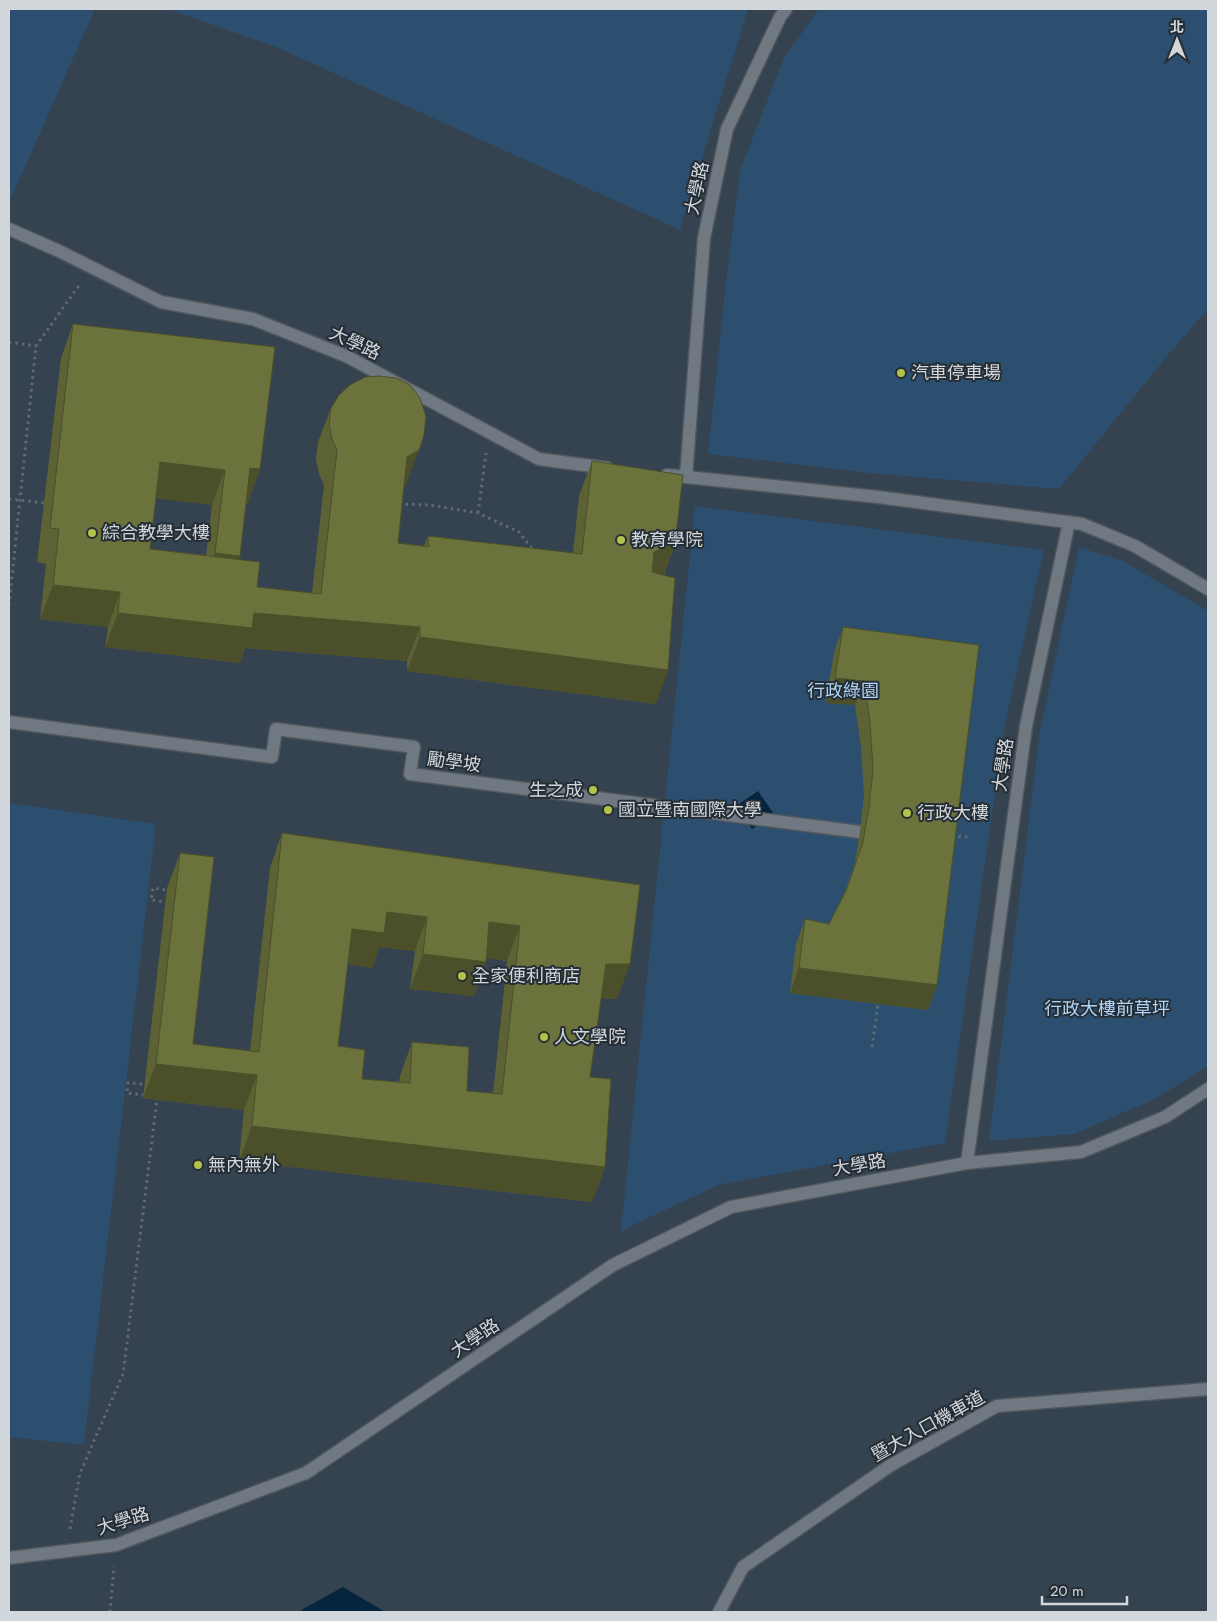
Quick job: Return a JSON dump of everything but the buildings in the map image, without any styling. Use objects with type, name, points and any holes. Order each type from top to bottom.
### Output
[{"type":"street","name":"大學路","points":[[686,477],[704,238],[728,129],[786,9]]},
{"type":"street","name":"大學路","points":[[9,229],[161,302],[253,319],[346,356],[538,459],[618,469]]},
{"type":"street","points":[[657,474],[878,497],[1082,524],[1136,546],[1208,589]]},
{"type":"street","name":"大學路","points":[[967,1163],[1026,726],[1069,522]]},
{"type":"street","name":"勵學坡","points":[[9,722],[272,757],[276,729],[286,730],[414,747],[410,774],[860,832]]},
{"type":"street","name":"大學路","points":[[9,1558],[116,1545],[306,1473],[613,1265],[731,1207],[967,1163],[1081,1152],[1165,1117],[1208,1089]]},
{"type":"street","name":"暨大入口機車道","points":[[719,1612],[743,1567],[891,1465],[997,1406],[1208,1389]]},
{"type":"path","points":[[9,606],[36,346],[92,268]]},
{"type":"path","points":[[9,342],[36,346]]},
{"type":"path","points":[[478,512],[488,432]]},
{"type":"path","points":[[9,499],[44,503]]},
{"type":"path","points":[[394,504],[430,505],[478,512],[519,532],[536,553]]},
{"type":"path","points":[[949,835],[969,837]]},
{"type":"path","points":[[165,890],[152,888],[151,900],[166,902]]},
{"type":"path","points":[[872,1047],[878,1004]]},
{"type":"path","points":[[142,1084],[128,1083],[127,1093],[144,1095]]},
{"type":"path","points":[[66,1552],[80,1473],[123,1374],[157,1100]]},
{"type":"path","points":[[110,1612],[116,1545]]},
{"type":"shaded area","name":"國立暨南國際大學","points":[[9,9],[1208,9],[1208,1612],[9,1612]]},
{"type":"shaded area","points":[[758,791],[774,814],[752,829],[736,806]]},
{"type":"shaded area","points":[[343,1587],[385,1612],[301,1612],[303,1609]]},
{"type":"green space","points":[[9,9],[95,9],[9,203]]},
{"type":"green space","points":[[167,9],[748,9],[680,230],[276,47]]},
{"type":"green space","points":[[819,9],[1208,9],[1208,309],[1059,489],[869,473],[708,454],[740,170],[784,58]]},
{"type":"green space","name":"行政綠園","points":[[695,506],[1044,550],[1005,724],[945,1143],[718,1185],[621,1231]]},
{"type":"green space","name":"行政大樓前草坪","points":[[1079,547],[1123,561],[1208,611],[1208,1066],[1155,1099],[1074,1134],[989,1141],[1040,731]]},
{"type":"green space","points":[[9,803],[156,824],[84,1445],[9,1437]]},
{"type":"place","name":"汽車停車場","points":[[901,373]]},
{"type":"place","name":"綜合教學大樓","points":[[92,533]]},
{"type":"place","name":"教育學院","points":[[621,540]]},
{"type":"place","name":"生之成","points":[[593,790]]},
{"type":"place","name":"國立暨南國際大學","points":[[608,810]]},
{"type":"place","name":"行政大樓","points":[[907,813]]},
{"type":"place","name":"全家便利商店","points":[[462,976]]},
{"type":"place","name":"人文學院","points":[[544,1037]]},
{"type":"place","name":"無內無外","points":[[198,1165]]}]
